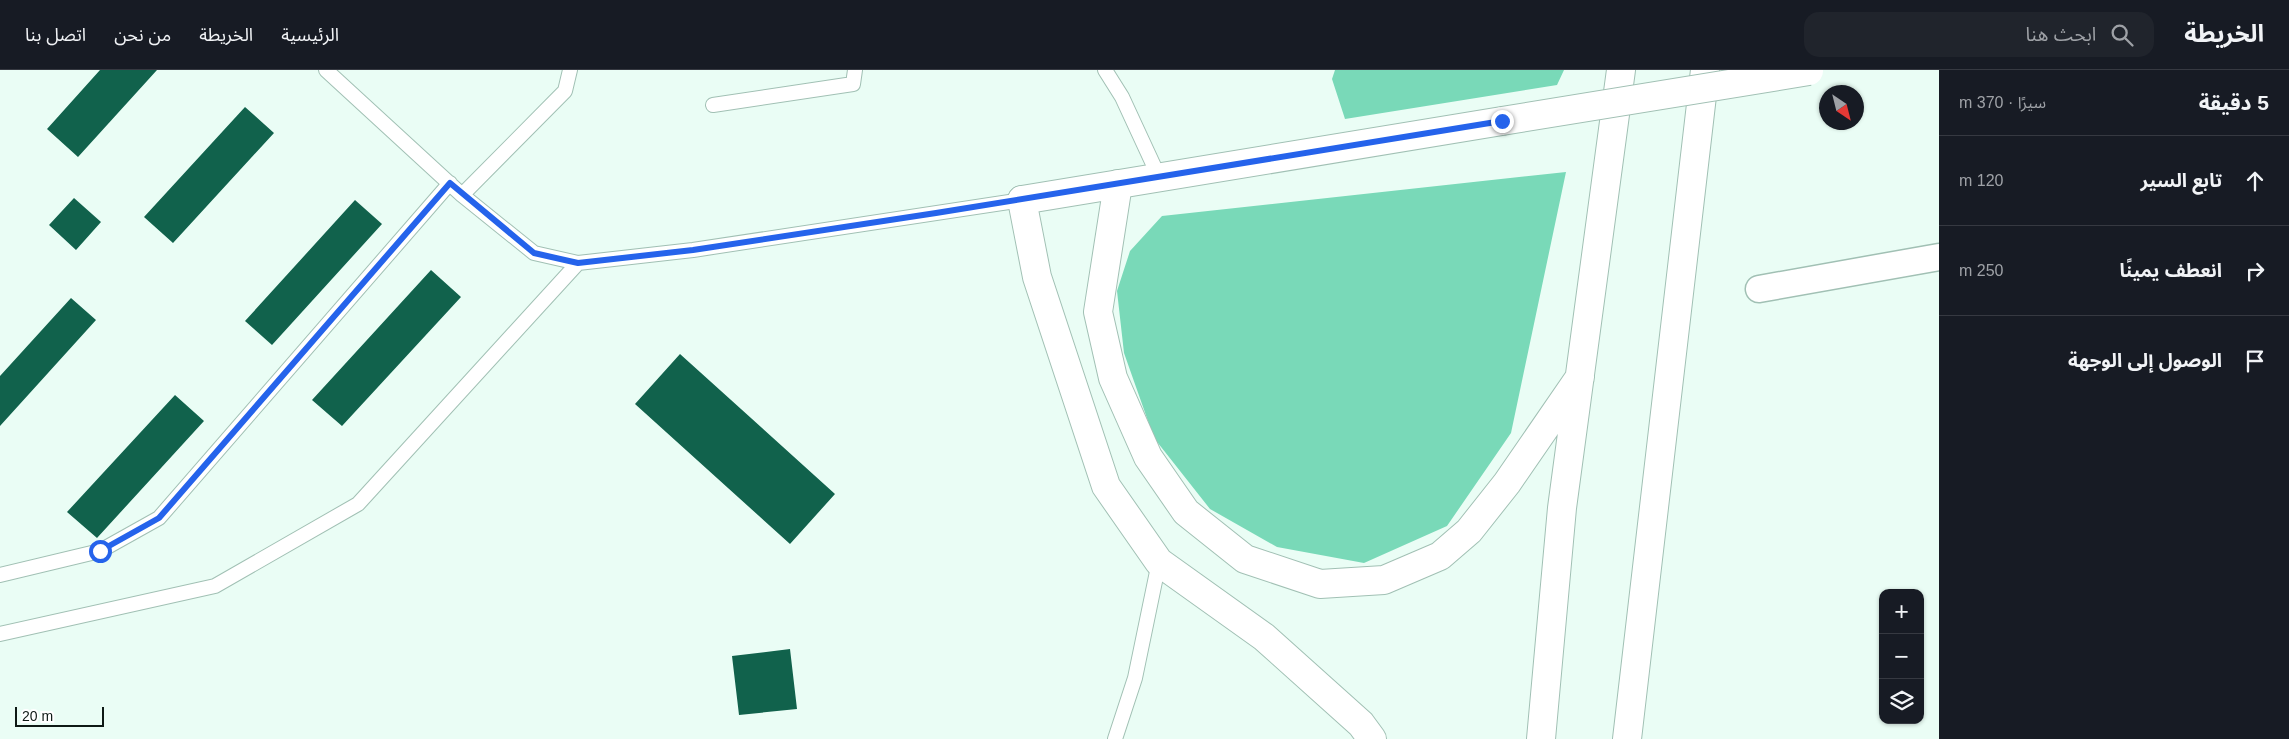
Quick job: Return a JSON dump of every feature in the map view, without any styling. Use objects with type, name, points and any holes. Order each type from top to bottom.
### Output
[{"type":"main road","points":[[1541,739],[1562,508],[1621,70]]},
{"type":"main road","points":[[1627,739],[1705,70]]},
{"type":"main road","points":[[1372,739],[1361,724],[1264,638],[1159,562],[1106,486],[1037,277],[1022,200],[1813,71]]},
{"type":"main road","points":[[1118,184],[1098,312],[1113,378],[1148,457],[1186,512],[1245,559],[1320,584],[1384,580],[1440,556],[1469,531],[1508,483],[1580,376]]},
{"type":"street","points":[[1759,289],[1939,257]]},
{"type":"lane","points":[[326,70],[462,195],[534,253],[578,263],[693,250],[1022,200]]},
{"type":"lane","points":[[462,195],[565,92],[570,70]]},
{"type":"lane","points":[[713,106],[854,84],[855,70]]},
{"type":"lane","points":[[1105,70],[1122,97],[1159,178]]},
{"type":"lane","points":[[0,575],[100,551],[159,518],[450,183]]},
{"type":"lane","points":[[0,634],[216,586],[358,504],[578,263]]},
{"type":"lane","points":[[1115,739],[1135,678],[1159,562]]},
{"type":"green space","points":[[1335,70],[1564,70],[1557,85],[1345,119],[1332,79]]},
{"type":"green space","points":[[1566,172],[1511,433],[1447,526],[1364,563],[1277,547],[1210,509],[1154,438],[1124,353],[1117,291],[1130,251],[1162,216]]},
{"type":"building","points":[[100,70],[157,70],[78,157],[47,129]]},
{"type":"building","points":[[245,107],[274,133],[173,243],[144,217]]},
{"type":"building","points":[[74,198],[101,222],[76,250],[49,225]]},
{"type":"building","points":[[355,200],[382,224],[272,345],[245,321]]},
{"type":"building","points":[[431,270],[461,297],[342,426],[312,400]]},
{"type":"building","points":[[71,298],[96,320],[0,426],[0,376]]},
{"type":"building","points":[[680,354],[835,494],[790,544],[635,404]]},
{"type":"building","points":[[175,395],[204,421],[97,538],[67,512]]},
{"type":"building","points":[[790,649],[797,709],[739,715],[732,656]]},
{"type":"route","points":[[100,551],[159,518],[450,183],[462,195],[534,253],[578,263],[693,250],[936,213],[1502,121]]}]
